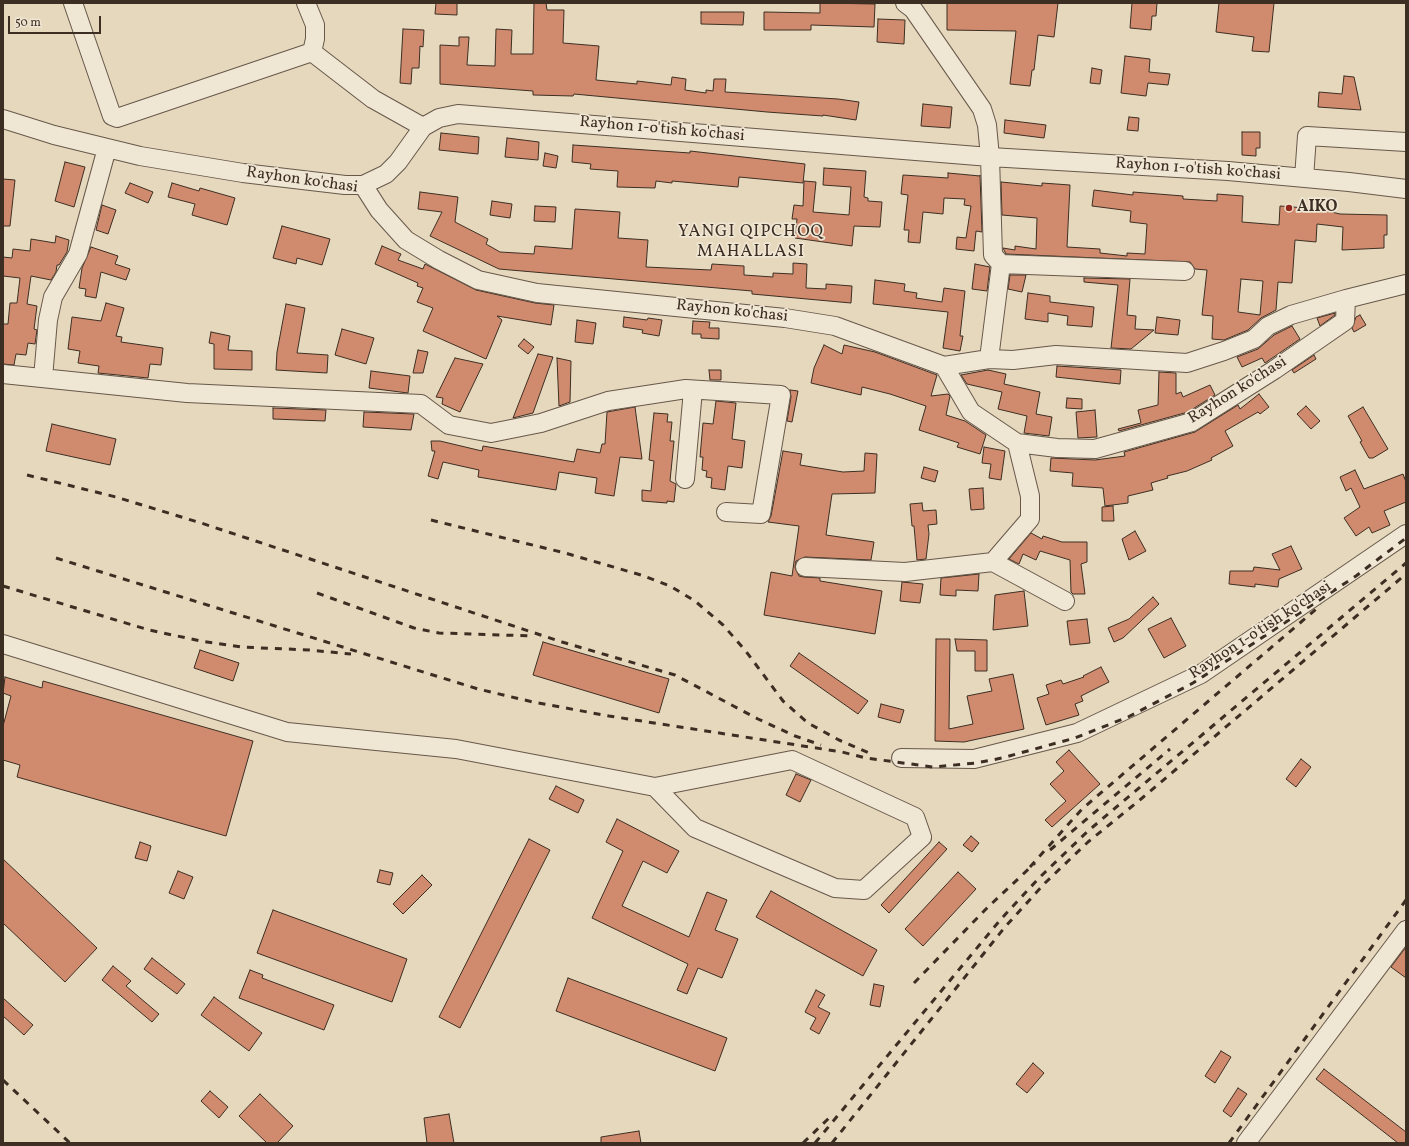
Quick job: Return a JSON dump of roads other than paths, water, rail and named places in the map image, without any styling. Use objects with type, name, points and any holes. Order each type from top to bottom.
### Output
[{"type":"street","points":[[73,3],[112,116],[117,118],[312,52]]},
{"type":"street","points":[[306,3],[315,25],[315,39],[312,52]]},
{"type":"street","points":[[905,3],[913,9],[982,109],[987,126],[990,157],[993,255],[1001,264],[1186,271]]},
{"type":"street","points":[[312,52],[373,99],[423,127]]},
{"type":"street","name":"Rayhon 1-o'tish ko'chasi","points":[[363,185],[379,179],[393,168],[423,127],[430,122],[448,114],[468,114],[990,157],[1228,171],[1406,189]]},
{"type":"street","name":"Rayhon ko'chasi","points":[[3,119],[54,135],[154,159],[324,184],[363,185],[379,210],[406,240],[438,260],[478,280],[537,293],[817,322],[861,335],[944,366],[971,412],[1017,443],[1057,448],[1095,450],[1192,422],[1274,370],[1345,321],[1346,299]]},
{"type":"street","points":[[1304,178],[1307,136],[1406,142]]},
{"type":"street","points":[[43,378],[48,320],[54,297],[78,254],[107,148]]},
{"type":"street","points":[[989,359],[1001,264]]},
{"type":"street","points":[[944,366],[989,359],[1013,360],[1056,355],[1187,363],[1254,339],[1268,326],[1291,315],[1406,284]]},
{"type":"street","points":[[3,374],[187,393],[421,404],[449,425],[491,433],[541,423],[608,401],[693,390],[781,395],[761,514],[726,512]]},
{"type":"street","points":[[685,479],[693,390]]},
{"type":"street","points":[[993,562],[1030,519],[1030,496],[1017,443]]},
{"type":"street","name":"Rayhon 1-o'tish ko'chasi","points":[[901,758],[974,759],[1077,733],[1202,674],[1406,534]]},
{"type":"street","points":[[805,567],[905,572],[993,562],[1065,601]]},
{"type":"street","points":[[3,644],[287,732],[456,749],[655,787],[792,760],[915,817],[922,837],[864,890],[834,888],[695,828],[655,787]]},
{"type":"street","points":[[1246,1143],[1406,930]]},
{"type":"railway","points":[[27,475],[116,497],[201,523],[562,642],[675,675],[758,719],[795,736],[821,745]]},
{"type":"railway","points":[[431,520],[565,553],[641,575],[670,586],[695,601],[723,625],[745,650],[783,701],[808,723],[839,740],[874,755]]},
{"type":"railway","points":[[56,558],[478,689],[533,702],[609,716],[842,752],[866,758],[933,767],[976,763],[1002,758],[1075,738],[1128,717],[1193,683],[1356,576],[1406,538]]},
{"type":"railway","points":[[815,1143],[1001,919],[1039,878],[1088,831],[1406,563]]},
{"type":"railway","points":[[832,1143],[1005,927],[1045,883],[1088,842],[1141,799],[1406,574]]},
{"type":"railway","points":[[3,586],[149,630],[201,641],[241,647],[309,650],[351,654]]},
{"type":"railway","points":[[317,593],[414,628],[439,633],[534,636]]},
{"type":"railway","points":[[1030,867],[1082,809],[1321,605]]},
{"type":"railway","points":[[1050,850],[1170,749]]},
{"type":"railway","points":[[914,983],[987,908],[1035,863]]},
{"type":"railway","points":[[1229,1143],[1406,900]]},
{"type":"railway","points":[[3,1080],[70,1143]]},
{"type":"railway","points":[[803,1143],[829,1118]]},
{"type":"place","name":"AIKO","points":[[1289,208]]},
{"type":"district","name":"YANGI QIPCHOQ MAHALLASI","points":[[751,243]]}]
